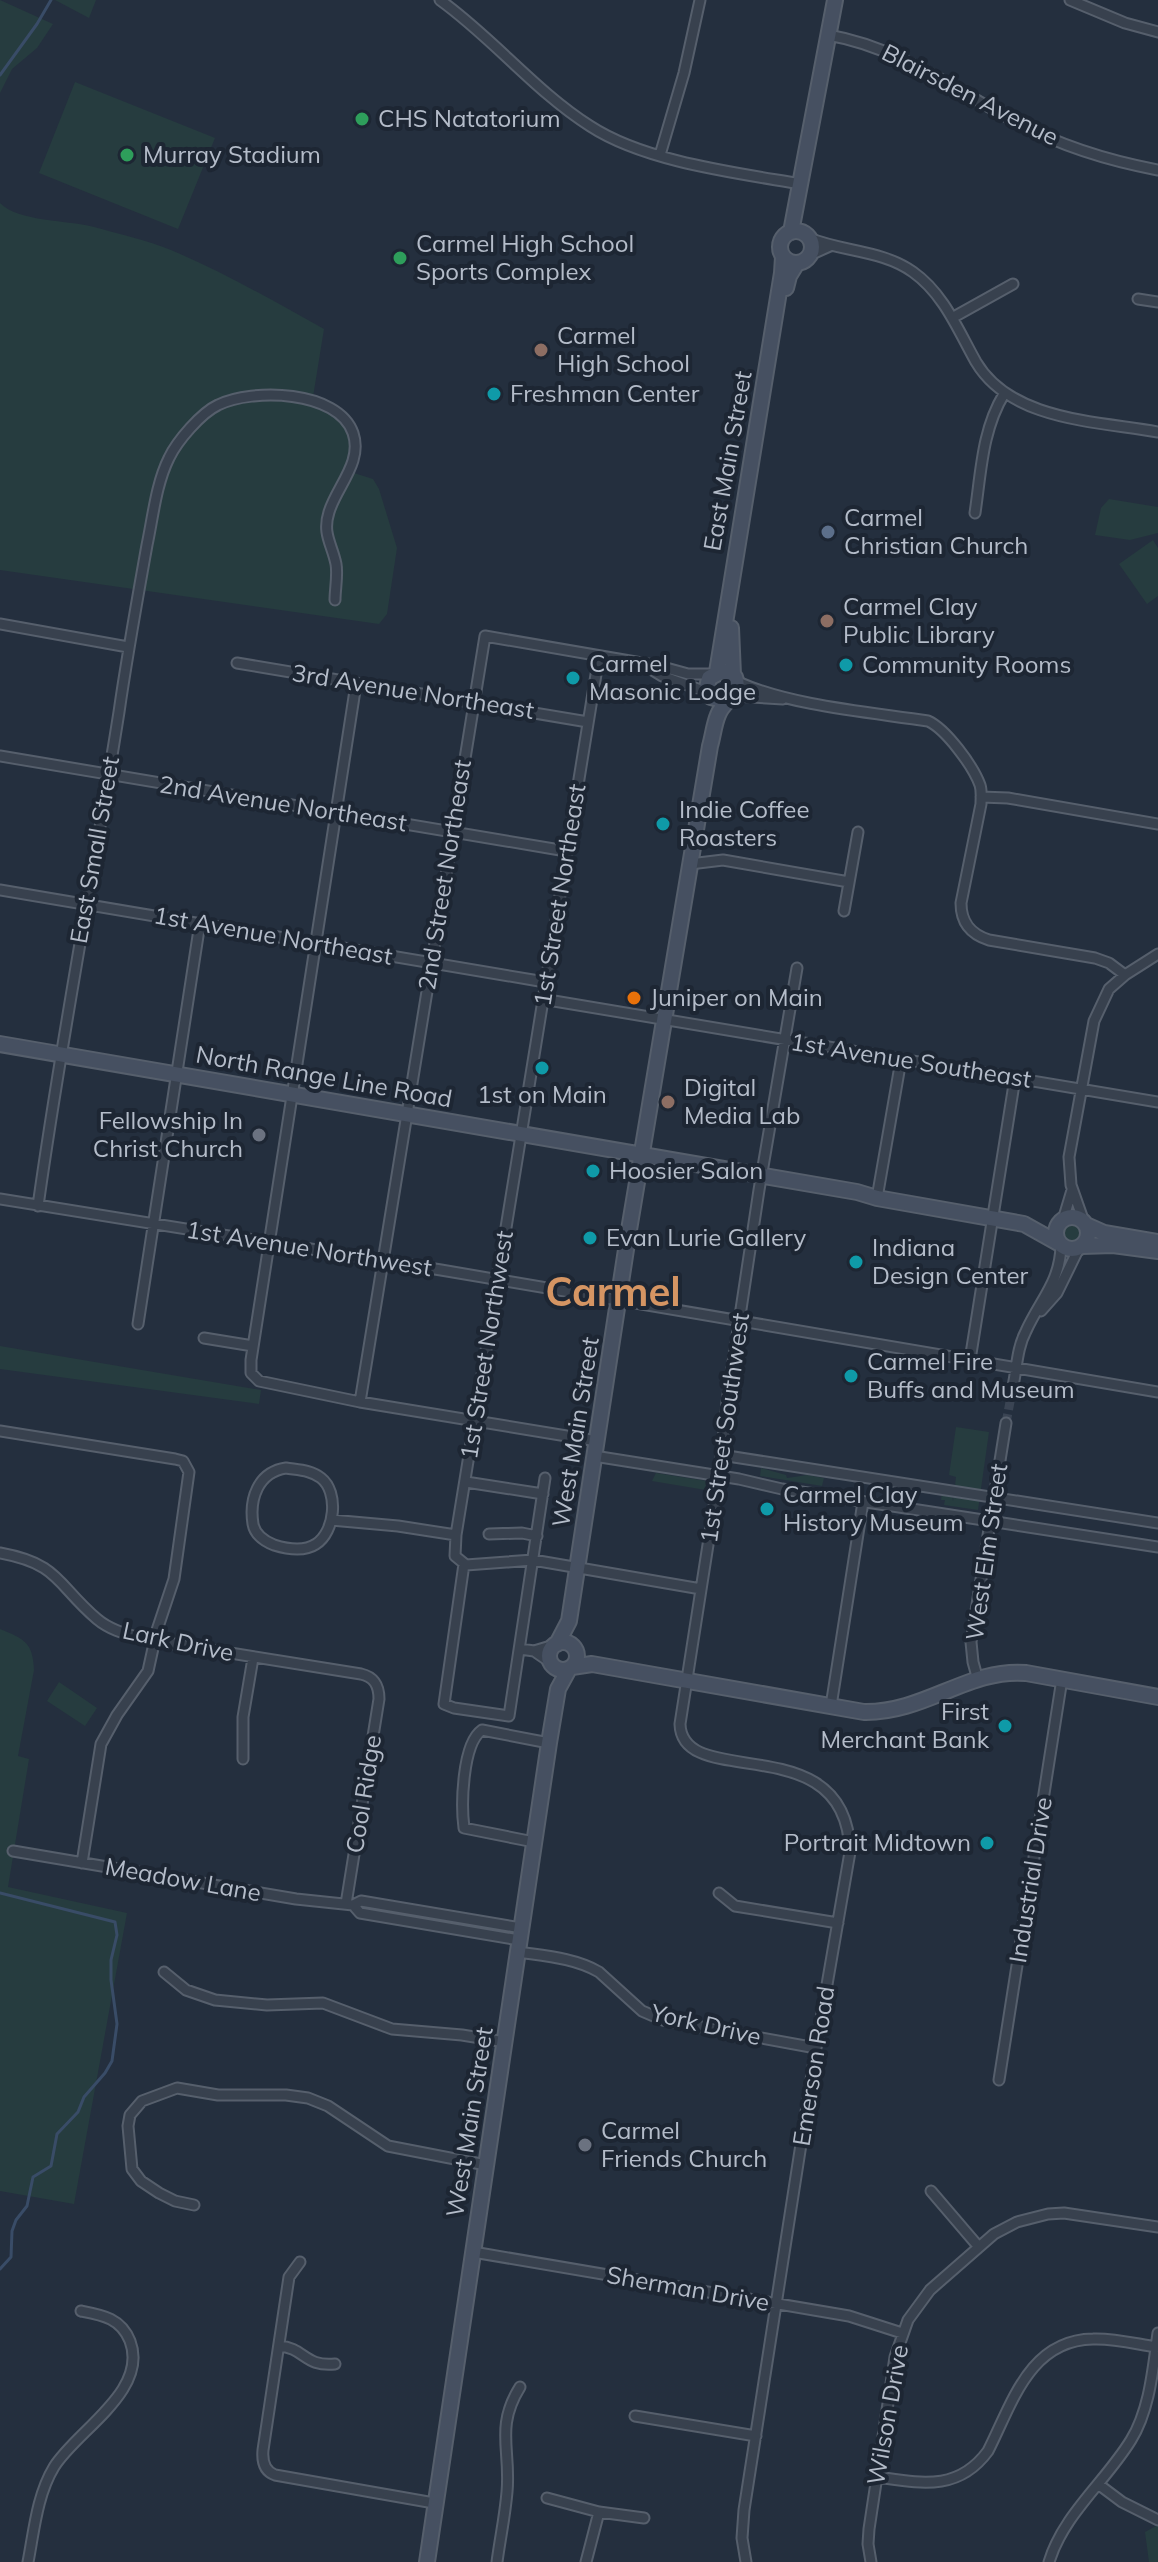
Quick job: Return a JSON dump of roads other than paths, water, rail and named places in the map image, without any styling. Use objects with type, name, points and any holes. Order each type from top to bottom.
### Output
[{"type":"main road","points":[[802,235],[781,242],[796,258],[811,244],[802,235],[800,191],[835,0]]},
{"type":"main road","name":"East Main Street","points":[[710,746],[708,683],[715,673],[782,273],[796,258]]},
{"type":"main road","name":"East Main Street","points":[[641,1154],[710,746],[718,714],[733,688],[731,619],[789,276],[796,258]]},
{"type":"main road","points":[[710,695],[733,688],[729,672],[715,673]]},
{"type":"main road","name":"North Range Line Road","points":[[0,1044],[762,1175],[1024,1224]]},
{"type":"main road","name":"West Main Street","points":[[574,1648],[569,1622],[641,1154]]},
{"type":"main road","points":[[1024,1224],[1072,1217],[1104,1233],[1158,1242]]},
{"type":"main road","points":[[1060,1244],[1055,1232],[1061,1221]]},
{"type":"main road","points":[[1024,1224],[1070,1250],[1113,1245],[1158,1251]]},
{"type":"main road","points":[[1080,1247],[1087,1238],[1085,1224]]},
{"type":"main road","name":"West Main Street","points":[[555,1644],[569,1622]]},
{"type":"main road","points":[[592,1664],[563,1642],[555,1644],[549,1655],[551,1663],[558,1669],[592,1664],[864,1712],[897,1710],[997,1673],[1017,1672],[1158,1697]]},
{"type":"main road","points":[[571,1668],[577,1658],[574,1648]]},
{"type":"main road","name":"West Main Street","points":[[551,1663],[558,1689]]},
{"type":"main road","name":"West Main Street","points":[[427,2562],[549,1743],[558,1689],[571,1668]]},
{"type":"street","points":[[440,0],[588,125],[624,143],[660,155],[800,191]]},
{"type":"street","points":[[660,155],[684,73],[700,0]]},
{"type":"street","points":[[1070,0],[1125,23],[1158,32]]},
{"type":"street","name":"Blairsden Avenue","points":[[828,35],[859,41],[896,55],[1021,125],[1067,145],[1116,162],[1158,170]]},
{"type":"street","points":[[802,235],[830,246],[884,257],[913,272],[930,286],[952,318],[978,366],[1004,394],[1041,410],[1158,432]]},
{"type":"street","points":[[796,258],[830,246]]},
{"type":"street","points":[[952,318],[1013,284]]},
{"type":"street","points":[[1138,299],[1158,302]]},
{"type":"street","name":"East Small Street","points":[[38,1206],[85,904],[157,494],[169,457],[192,427],[216,406],[247,395],[278,394],[311,401],[336,411],[353,433],[355,458],[329,511],[326,534],[336,565],[335,600]]},
{"type":"street","points":[[975,513],[986,435],[1004,394]]},
{"type":"street","points":[[0,624],[128,647]]},
{"type":"street","name":"2nd Street Northeast","points":[[360,1402],[485,636],[599,656]]},
{"type":"street","points":[[599,656],[688,674],[715,673]]},
{"type":"street","name":"1st Street Northeast","points":[[520,1134],[599,656]]},
{"type":"street","name":"3rd Avenue Northeast","points":[[237,663],[588,722]]},
{"type":"street","points":[[644,665],[662,676],[710,695]]},
{"type":"street","points":[[356,684],[268,1242],[250,1369],[253,1376],[265,1383],[475,1422],[719,1476],[863,1502],[1158,1547]]},
{"type":"street","points":[[733,688],[768,699],[790,699],[928,721],[943,731],[979,784],[981,797],[961,903],[962,917],[967,925],[976,935],[989,940],[1095,958],[1109,963],[1125,975]]},
{"type":"street","name":"2nd Avenue Northeast","points":[[0,756],[566,851]]},
{"type":"street","points":[[981,797],[1008,798],[1158,824]]},
{"type":"street","points":[[844,911],[858,832]]},
{"type":"street","points":[[690,864],[723,860],[849,882]]},
{"type":"street","name":"1st Avenue Northeast","points":[[0,890],[545,982]]},
{"type":"street","points":[[138,1324],[200,923]]},
{"type":"street","points":[[1085,1224],[1072,1190],[1070,1152],[1097,1010],[1109,989],[1158,954]]},
{"type":"street","name":"1st Street Southwest","points":[[687,1681],[762,1175],[797,968]]},
{"type":"street","points":[[542,999],[664,1020]]},
{"type":"street","name":"1st Avenue Southeast","points":[[664,1020],[1158,1102]]},
{"type":"street","points":[[877,1198],[901,1060]]},
{"type":"street","points":[[970,1360],[1015,1078]]},
{"type":"street","name":"1st Street Northwest","points":[[464,1564],[455,1556],[456,1535],[520,1134]]},
{"type":"street","points":[[1061,1221],[1072,1190]]},
{"type":"street","name":"1st Avenue Northwest","points":[[0,1199],[1158,1392]]},
{"type":"street","points":[[1013,1386],[1023,1338],[1056,1279],[1060,1244]]},
{"type":"street","points":[[1035,1316],[1057,1293],[1071,1259],[1080,1247]]},
{"type":"street","points":[[204,1338],[253,1346]]},
{"type":"street","name":"West Elm Street","points":[[978,1680],[971,1642],[1006,1423]]},
{"type":"street","points":[[0,1431],[175,1459],[183,1461],[190,1477],[174,1579],[148,1671],[101,1744],[82,1863]]},
{"type":"street","points":[[721,1455],[1158,1523]]},
{"type":"street","points":[[275,1470],[307,1471],[324,1480],[328,1487],[332,1503],[331,1520],[322,1539],[305,1549],[270,1543],[255,1531],[253,1504],[259,1484],[275,1470]]},
{"type":"street","points":[[545,1478],[537,1536],[533,1560],[520,1649],[509,1716],[444,1704],[464,1564],[476,1566],[533,1560],[701,1589]]},
{"type":"street","points":[[466,1482],[543,1494]]},
{"type":"street","points":[[831,1706],[863,1502]]},
{"type":"street","points":[[331,1520],[456,1535]]},
{"type":"street","points":[[489,1534],[537,1536]]},
{"type":"street","name":"Lark Drive","points":[[0,1553],[25,1558],[50,1571],[97,1619],[114,1630],[155,1641],[361,1674],[377,1685]]},
{"type":"street","points":[[520,1649],[534,1651],[555,1644]]},
{"type":"street","points":[[534,1651],[551,1663]]},
{"type":"street","points":[[243,1759],[243,1717],[253,1658]]},
{"type":"street","name":"Industrial Drive","points":[[999,2080],[1062,1679]]},
{"type":"street","name":"Emerson Road","points":[[687,1681],[681,1731],[686,1744],[701,1755],[797,1772],[819,1784],[837,1803],[850,1833],[850,1852],[816,2048],[743,2524],[746,2562]]},
{"type":"street","name":"Cool Ridge","points":[[349,1905],[379,1699],[377,1685]]},
{"type":"street","points":[[534,1842],[464,1828],[462,1801],[468,1756],[477,1734],[482,1730],[549,1743]]},
{"type":"street","name":"Meadow Lane","points":[[13,1851],[289,1898],[349,1905],[361,1901],[519,1940]]},
{"type":"street","points":[[719,1893],[735,1906],[838,1923]]},
{"type":"street","name":"York Drive","points":[[519,1940],[590,1967],[642,2011],[663,2020],[816,2048]]},
{"type":"street","points":[[164,1972],[186,1990],[215,2000],[258,2005],[323,2003],[392,2029],[505,2042]]},
{"type":"street","points":[[194,2205],[159,2193],[141,2181],[132,2169],[128,2126],[130,2115],[142,2101],[177,2088],[218,2095],[308,2098],[328,2106],[388,2146],[486,2165]]},
{"type":"street","points":[[931,2191],[978,2246]]},
{"type":"street","name":"Wilson Drive","points":[[871,2562],[868,2544],[895,2357],[902,2333],[916,2307],[930,2290],[978,2246],[1017,2222],[1055,2213],[1158,2227]]},
{"type":"street","name":"Sherman Drive","points":[[473,2252],[858,2318],[902,2333]]},
{"type":"street","points":[[300,2262],[289,2277],[262,2462],[270,2473],[434,2503]]},
{"type":"street","points":[[28,2562],[39,2504],[48,2477],[66,2450],[115,2401],[126,2384],[132,2359],[129,2337],[118,2323],[103,2315],[81,2311]]},
{"type":"street","points":[[1049,2562],[1059,2538],[1118,2460],[1140,2423],[1158,2333]]},
{"type":"street","points":[[877,2477],[922,2484],[937,2483],[965,2472],[981,2461],[1022,2381],[1041,2358],[1062,2345],[1095,2338],[1156,2347]]},
{"type":"street","points":[[279,2346],[291,2347],[316,2364],[335,2364]]},
{"type":"street","points":[[497,2562],[507,2491],[505,2426],[510,2404],[520,2387]]},
{"type":"street","points":[[635,2416],[756,2436]]},
{"type":"street","points":[[1098,2484],[1122,2502],[1158,2520]]},
{"type":"street","points":[[547,2498],[599,2512],[644,2518]]},
{"type":"street","points":[[586,2562],[599,2512]]},
{"type":"waterway","points":[[0,75],[51,0]]},
{"type":"waterway","points":[[0,1893],[115,1922],[117,1935],[111,1960],[117,2024],[112,2061],[84,2097],[78,2112],[57,2134],[51,2166],[33,2177],[27,2206],[12,2231],[11,2257],[0,2269]]},
{"type":"tunnel","points":[[1006,1423],[1013,1386]]},
{"type":"place","name":"CHS Natatorium","points":[[362,119]]},
{"type":"place","name":"Murray Stadium","points":[[127,155]]},
{"type":"place","name":"Carmel High School Sports Complex","points":[[400,258]]},
{"type":"place","name":"Carmel High School","points":[[541,350]]},
{"type":"place","name":"Freshman Center","points":[[494,394]]},
{"type":"place","name":"Carmel Christian Church","points":[[828,532]]},
{"type":"place","name":"Carmel Clay Public Library","points":[[827,621]]},
{"type":"place","name":"Community Rooms","points":[[846,665]]},
{"type":"place","name":"Carmel Masonic Lodge","points":[[573,678]]},
{"type":"place","name":"Indie Coffee Roasters","points":[[663,824]]},
{"type":"place","name":"Juniper on Main","points":[[634,998]]},
{"type":"place","name":"1st on Main","points":[[542,1068]]},
{"type":"place","name":"Digital Media Lab","points":[[668,1102]]},
{"type":"place","name":"Fellowship In Christ Church","points":[[259,1135]]},
{"type":"place","name":"Hoosier Salon","points":[[593,1171]]},
{"type":"place","name":"Evan Lurie Gallery","points":[[590,1238]]},
{"type":"place","name":"Indiana Design Center","points":[[856,1262]]},
{"type":"place","name":"Carmel Fire Buffs and Museum","points":[[851,1376]]},
{"type":"place","name":"Carmel Clay History Museum","points":[[767,1509]]},
{"type":"place","name":"First Merchant Bank","points":[[1005,1726]]},
{"type":"place","name":"Portrait Midtown","points":[[987,1843]]},
{"type":"place","name":"Carmel Friends Church","points":[[585,2145]]},
{"type":"district","name":"Carmel","points":[[613,1292]]}]
